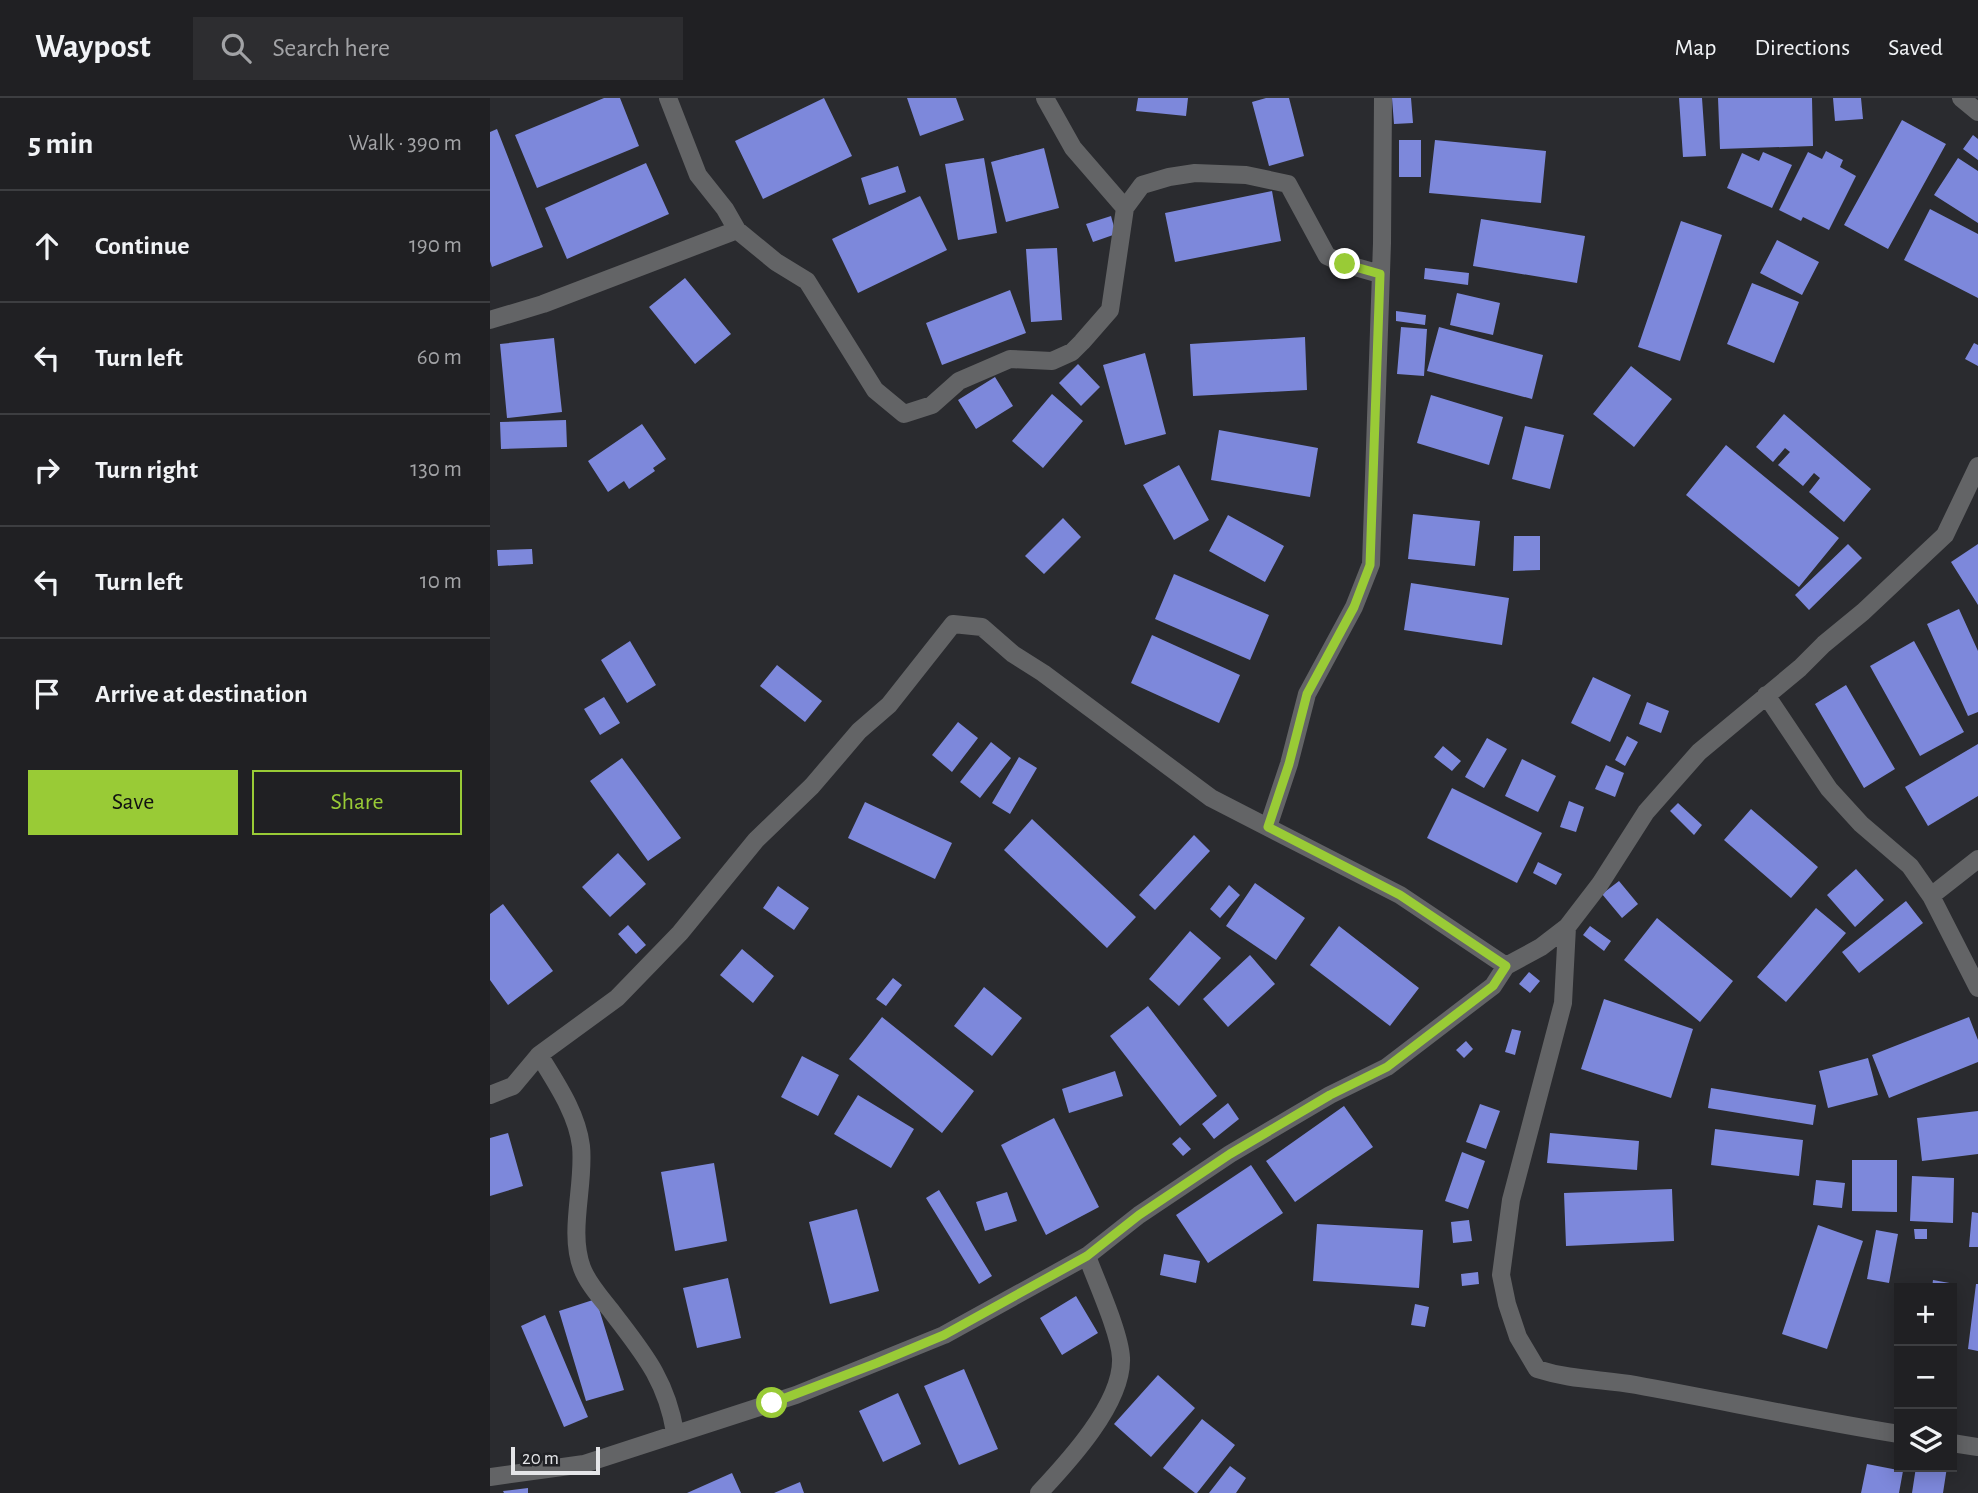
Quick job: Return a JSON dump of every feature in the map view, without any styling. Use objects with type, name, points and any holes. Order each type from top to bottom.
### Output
[{"type":"street","points":[[668,98],[698,176],[725,209],[737,230],[776,262],[807,281],[875,390],[904,415],[932,405],[959,381],[1010,359],[1052,361],[1072,352],[1110,310],[1125,208],[1142,186],[1169,177],[1195,173],[1246,175],[1288,184],[1327,256],[1380,274]]},
{"type":"street","points":[[1045,98],[1073,148],[1125,208]]},
{"type":"street","points":[[1268,827],[1289,764],[1307,694],[1354,607],[1370,565],[1383,98]]},
{"type":"street","points":[[1961,98],[1978,112]]},
{"type":"street","points":[[490,320],[543,304],[737,230]]},
{"type":"street","points":[[490,1478],[584,1464],[675,1432],[796,1395],[944,1335],[1087,1256],[1139,1215],[1230,1154],[1330,1095],[1387,1067],[1493,986],[1506,966],[1541,947],[1567,928],[1600,884],[1646,812],[1699,752],[1800,668],[1945,535],[1978,466]]},
{"type":"street","points":[[490,1095],[513,1086],[539,1055],[617,998],[680,933],[756,840],[812,786],[859,731],[889,705],[953,624],[982,627],[1013,654],[1043,673],[1211,798],[1400,895],[1506,966]]},
{"type":"street","points":[[1766,695],[1829,789],[1861,824],[1910,866],[1931,896],[1978,988]]},
{"type":"street","points":[[1931,896],[1978,859]]},
{"type":"street","points":[[1567,928],[1563,1003],[1511,1200],[1501,1275],[1518,1337],[1537,1368],[1564,1377],[1634,1385],[1824,1423],[1894,1433]]},
{"type":"street","points":[[539,1055],[574,1118],[581,1146],[577,1232],[582,1268],[593,1288],[634,1340],[659,1378],[671,1410],[675,1432]]},
{"type":"street","points":[[1039,1493],[1103,1415],[1115,1389],[1121,1359],[1116,1335],[1087,1256]]},
{"type":"street","points":[[1957,1444],[1978,1447]]},
{"type":"building","points":[[604,98],[620,98],[639,146],[537,188],[515,135]]},
{"type":"building","points":[[824,98],[852,156],[763,199],[735,141]]},
{"type":"building","points":[[907,98],[956,98],[964,120],[920,136]]},
{"type":"building","points":[[1138,98],[1188,98],[1186,116],[1136,111]]},
{"type":"building","points":[[1266,98],[1289,98],[1304,156],[1269,166],[1252,102]]},
{"type":"building","points":[[1392,98],[1411,98],[1413,123],[1394,124]]},
{"type":"building","points":[[1679,98],[1702,98],[1706,156],[1683,157]]},
{"type":"building","points":[[1718,98],[1812,98],[1813,146],[1720,149]]},
{"type":"building","points":[[1833,98],[1861,98],[1863,119],[1835,121]]},
{"type":"building","points":[[1902,120],[1946,144],[1888,249],[1844,225]]},
{"type":"building","points":[[497,129],[543,247],[492,267],[490,132]]},
{"type":"building","points":[[1973,135],[1978,139],[1978,160],[1963,149]]},
{"type":"building","points":[[1399,140],[1421,140],[1421,177],[1399,177]]},
{"type":"building","points":[[1435,140],[1546,151],[1541,203],[1429,193]]},
{"type":"building","points":[[1044,148],[1059,208],[1006,222],[991,162]]},
{"type":"building","points":[[1826,151],[1843,160],[1840,167],[1856,176],[1829,230],[1803,217],[1801,221],[1779,210],[1808,152],[1822,159]]},
{"type":"building","points":[[1763,152],[1792,165],[1772,208],[1727,188],[1742,153],[1759,161]]},
{"type":"building","points":[[984,158],[997,233],[958,240],[945,164]]},
{"type":"building","points":[[1958,158],[1978,171],[1978,223],[1934,195]]},
{"type":"building","points":[[646,163],[669,214],[567,259],[545,208]]},
{"type":"building","points":[[898,166],[906,192],[869,205],[861,178]]},
{"type":"building","points":[[1272,191],[1281,241],[1175,262],[1165,213]]},
{"type":"building","points":[[920,196],[947,250],[858,293],[832,239]]},
{"type":"building","points":[[1930,209],[1978,234],[1978,298],[1904,260]]},
{"type":"building","points":[[1111,216],[1116,234],[1093,242],[1086,224]]},
{"type":"building","points":[[1481,219],[1585,236],[1577,283],[1473,266]]},
{"type":"building","points":[[1681,221],[1722,235],[1680,361],[1638,347]]},
{"type":"building","points":[[1777,240],[1819,262],[1802,295],[1760,273]]},
{"type":"building","points":[[1057,248],[1062,320],[1031,322],[1026,249]]},
{"type":"building","points":[[1425,268],[1469,273],[1468,285],[1424,279]]},
{"type":"building","points":[[685,278],[731,334],[695,364],[649,307]]},
{"type":"building","points":[[1752,283],[1799,302],[1774,363],[1727,344]]},
{"type":"building","points":[[1010,290],[1026,333],[942,365],[926,323]]},
{"type":"building","points":[[1457,293],[1500,303],[1493,335],[1450,325]]},
{"type":"building","points":[[1396,311],[1426,315],[1425,325],[1396,321]]},
{"type":"building","points":[[1401,327],[1427,329],[1424,376],[1397,374]]},
{"type":"building","points":[[1439,327],[1543,355],[1532,399],[1427,371]]},
{"type":"building","points":[[1305,337],[1307,390],[1193,396],[1190,344]]},
{"type":"building","points":[[554,338],[562,412],[507,418],[500,344]]},
{"type":"building","points":[[1974,343],[1978,345],[1978,366],[1965,359]]},
{"type":"building","points":[[1145,353],[1166,434],[1125,445],[1103,365]]},
{"type":"building","points":[[1078,364],[1100,387],[1081,406],[1059,383]]},
{"type":"building","points":[[1631,366],[1672,399],[1634,447],[1593,414]]},
{"type":"building","points":[[995,377],[1013,406],[976,429],[958,400]]},
{"type":"building","points":[[1052,394],[1083,421],[1043,468],[1012,441]]},
{"type":"building","points":[[1431,395],[1503,417],[1489,465],[1417,443]]},
{"type":"building","points":[[1784,414],[1871,489],[1844,522],[1809,492],[1820,478],[1814,473],[1803,486],[1778,465],[1790,452],[1785,448],[1773,462],[1756,447]]},
{"type":"building","points":[[566,420],[567,447],[501,449],[500,422]]},
{"type":"building","points":[[642,424],[666,459],[653,468],[655,471],[629,489],[624,481],[608,492],[588,461]]},
{"type":"building","points":[[1525,426],[1564,435],[1550,489],[1512,479]]},
{"type":"building","points":[[1219,430],[1318,448],[1310,497],[1211,480]]},
{"type":"building","points":[[1726,445],[1839,538],[1799,587],[1686,495]]},
{"type":"building","points":[[1179,465],[1209,520],[1174,540],[1143,485]]},
{"type":"building","points":[[1413,514],[1480,521],[1475,566],[1408,559]]},
{"type":"building","points":[[1228,515],[1284,546],[1265,582],[1209,551]]},
{"type":"building","points":[[1063,518],[1081,537],[1044,574],[1025,556]]},
{"type":"building","points":[[1514,536],[1540,536],[1540,570],[1513,571]]},
{"type":"building","points":[[1848,544],[1862,558],[1809,610],[1795,595]]},
{"type":"building","points":[[1978,544],[1978,605],[1951,562]]},
{"type":"building","points":[[532,549],[533,564],[498,566],[497,550]]},
{"type":"building","points":[[1174,574],[1269,615],[1250,660],[1155,619]]},
{"type":"building","points":[[1411,583],[1509,598],[1502,645],[1404,630]]},
{"type":"building","points":[[1959,609],[1978,651],[1978,712],[1968,716],[1927,624]]},
{"type":"building","points":[[1152,635],[1240,675],[1219,723],[1131,683]]},
{"type":"building","points":[[630,641],[656,685],[627,703],[601,660]]},
{"type":"building","points":[[1914,641],[1964,732],[1920,756],[1870,666]]},
{"type":"building","points":[[777,665],[822,701],[805,722],[760,686]]},
{"type":"building","points":[[1593,677],[1631,695],[1610,742],[1571,723]]},
{"type":"building","points":[[1846,685],[1895,769],[1864,788],[1815,704]]},
{"type":"building","points":[[604,697],[620,723],[600,735],[584,709]]},
{"type":"building","points":[[1647,702],[1669,711],[1661,733],[1639,724]]},
{"type":"building","points":[[958,722],[978,738],[952,772],[932,755]]},
{"type":"building","points":[[1627,736],[1638,742],[1625,766],[1615,760]]},
{"type":"building","points":[[1487,738],[1507,749],[1484,788],[1465,777]]},
{"type":"building","points":[[991,742],[1011,758],[980,798],[960,782]]},
{"type":"building","points":[[1978,744],[1978,796],[1928,826],[1905,787]]},
{"type":"building","points":[[1443,746],[1461,761],[1452,771],[1434,757]]},
{"type":"building","points":[[1019,757],[1037,768],[1010,814],[992,803]]},
{"type":"building","points":[[622,758],[681,838],[648,861],[590,781]]},
{"type":"building","points":[[1522,759],[1556,776],[1538,812],[1505,796]]},
{"type":"building","points":[[1606,765],[1624,773],[1615,797],[1595,789]]},
{"type":"building","points":[[1452,788],[1542,833],[1517,883],[1427,838]]},
{"type":"building","points":[[1569,801],[1584,807],[1576,832],[1560,827]]},
{"type":"building","points":[[865,802],[952,843],[935,879],[848,838]]},
{"type":"building","points":[[1678,803],[1702,825],[1694,835],[1670,811]]},
{"type":"building","points":[[1751,809],[1818,867],[1791,898],[1724,840]]},
{"type":"building","points":[[1032,819],[1136,917],[1107,948],[1004,850]]},
{"type":"building","points":[[1194,835],[1210,851],[1155,910],[1139,895]]},
{"type":"building","points":[[618,853],[646,884],[610,917],[582,887]]},
{"type":"building","points":[[1538,862],[1562,874],[1556,885],[1533,873]]},
{"type":"building","points":[[1856,869],[1884,900],[1855,927],[1827,895]]},
{"type":"building","points":[[1619,881],[1638,904],[1622,918],[1602,894]]},
{"type":"building","points":[[1255,883],[1305,918],[1276,960],[1226,926]]},
{"type":"building","points":[[1229,885],[1240,895],[1220,918],[1210,909]]},
{"type":"building","points":[[778,886],[809,908],[794,930],[763,908]]},
{"type":"building","points":[[1906,901],[1923,923],[1859,973],[1842,952]]},
{"type":"building","points":[[503,904],[553,971],[508,1005],[490,980],[490,914]]},
{"type":"building","points":[[1816,908],[1846,933],[1786,1002],[1757,977]]},
{"type":"building","points":[[1657,918],[1733,981],[1700,1022],[1624,960]]},
{"type":"building","points":[[628,925],[646,945],[636,954],[618,934]]},
{"type":"building","points":[[1339,926],[1419,988],[1390,1026],[1310,965]]},
{"type":"building","points":[[1590,926],[1611,941],[1604,951],[1583,935]]},
{"type":"building","points":[[1190,931],[1221,958],[1179,1006],[1149,979]]},
{"type":"building","points":[[742,949],[774,976],[753,1003],[720,975]]},
{"type":"building","points":[[1250,955],[1275,984],[1228,1027],[1203,999]]},
{"type":"building","points":[[1529,972],[1540,981],[1530,993],[1519,984]]},
{"type":"building","points":[[893,978],[902,985],[886,1006],[876,999]]},
{"type":"building","points":[[984,987],[1022,1018],[992,1056],[954,1026]]},
{"type":"building","points":[[1604,999],[1693,1029],[1671,1098],[1581,1069]]},
{"type":"building","points":[[1148,1006],[1217,1096],[1180,1126],[1110,1036]]},
{"type":"building","points":[[882,1017],[974,1091],[942,1133],[849,1059]]},
{"type":"building","points":[[1969,1017],[1978,1040],[1978,1062],[1889,1098],[1872,1055]]},
{"type":"building","points":[[1512,1029],[1521,1031],[1515,1055],[1505,1052]]},
{"type":"building","points":[[1466,1041],[1473,1049],[1464,1058],[1456,1050]]},
{"type":"building","points":[[802,1056],[839,1075],[818,1116],[781,1097]]},
{"type":"building","points":[[1868,1058],[1878,1095],[1828,1108],[1819,1071]]},
{"type":"building","points":[[1115,1071],[1123,1096],[1069,1113],[1062,1089]]},
{"type":"building","points":[[1711,1088],[1816,1105],[1813,1125],[1708,1108]]},
{"type":"building","points":[[858,1095],[914,1129],[891,1168],[834,1134]]},
{"type":"building","points":[[1228,1103],[1239,1119],[1214,1139],[1202,1124]]},
{"type":"building","points":[[1480,1104],[1500,1111],[1486,1149],[1466,1142]]},
{"type":"building","points":[[1344,1106],[1373,1147],[1295,1202],[1266,1161]]},
{"type":"building","points":[[1978,1111],[1978,1154],[1922,1161],[1917,1118]]},
{"type":"building","points":[[1054,1118],[1099,1207],[1046,1235],[1001,1145]]},
{"type":"building","points":[[1715,1129],[1803,1140],[1799,1176],[1711,1165]]},
{"type":"building","points":[[508,1133],[523,1186],[490,1196],[490,1138]]},
{"type":"building","points":[[1550,1133],[1639,1141],[1637,1170],[1547,1163]]},
{"type":"building","points":[[1180,1137],[1191,1149],[1183,1156],[1172,1144]]},
{"type":"building","points":[[1462,1152],[1485,1161],[1468,1209],[1445,1201]]},
{"type":"building","points":[[1852,1160],[1897,1160],[1897,1212],[1852,1211]]},
{"type":"building","points":[[714,1163],[727,1241],[675,1251],[661,1172]]},
{"type":"building","points":[[1251,1165],[1283,1213],[1208,1263],[1176,1215]]},
{"type":"building","points":[[1912,1176],[1954,1178],[1953,1223],[1910,1221]]},
{"type":"building","points":[[1816,1180],[1845,1183],[1842,1208],[1813,1205]]},
{"type":"building","points":[[1672,1189],[1674,1241],[1566,1246],[1564,1193]]},
{"type":"building","points":[[939,1190],[992,1276],[979,1284],[926,1198]]},
{"type":"building","points":[[1007,1192],[1017,1221],[985,1231],[976,1202]]},
{"type":"building","points":[[857,1209],[879,1291],[830,1304],[809,1222]]},
{"type":"building","points":[[1972,1212],[1978,1213],[1978,1247],[1969,1247]]},
{"type":"building","points":[[1469,1220],[1472,1241],[1453,1243],[1451,1222]]},
{"type":"building","points":[[1317,1224],[1423,1230],[1419,1288],[1313,1281]]},
{"type":"building","points":[[1818,1225],[1863,1241],[1827,1349],[1782,1334]]},
{"type":"building","points":[[1914,1229],[1927,1229],[1927,1239],[1915,1239]]},
{"type":"building","points":[[1876,1230],[1898,1234],[1889,1283],[1867,1279]]},
{"type":"building","points":[[1164,1254],[1200,1261],[1196,1283],[1160,1275]]},
{"type":"building","points":[[1478,1272],[1479,1284],[1462,1286],[1461,1274]]},
{"type":"building","points":[[728,1278],[741,1338],[697,1348],[683,1288]]},
{"type":"building","points":[[1978,1284],[1978,1351],[1968,1349]]},
{"type":"building","points":[[1076,1296],[1098,1333],[1062,1355],[1040,1318]]},
{"type":"building","points":[[596,1299],[624,1390],[586,1401],[559,1311]]},
{"type":"building","points":[[1415,1304],[1429,1307],[1425,1327],[1411,1325]]},
{"type":"building","points":[[545,1315],[588,1417],[564,1427],[521,1326]]},
{"type":"building","points":[[964,1369],[998,1449],[959,1465],[924,1386]]},
{"type":"building","points":[[1158,1375],[1195,1408],[1151,1457],[1114,1424]]},
{"type":"building","points":[[898,1393],[921,1444],[883,1462],[859,1411]]},
{"type":"building","points":[[1202,1419],[1235,1445],[1195,1493],[1163,1468]]},
{"type":"building","points":[[1867,1464],[1903,1472],[1899,1493],[1861,1493]]},
{"type":"building","points":[[1230,1466],[1246,1478],[1236,1493],[1209,1493]]},
{"type":"building","points":[[1915,1472],[1946,1472],[1943,1493],[1912,1493]]},
{"type":"building","points":[[732,1473],[741,1493],[687,1493]]},
{"type":"building","points":[[800,1482],[804,1493],[774,1493]]},
{"type":"building","points":[[528,1488],[528,1493],[503,1491]]},
{"type":"route","points":[[772,1403],[944,1335],[1087,1256],[1139,1215],[1230,1154],[1330,1095],[1387,1067],[1493,986],[1506,966],[1400,895],[1268,827],[1289,764],[1307,694],[1354,607],[1370,565],[1380,274],[1345,264]]}]
